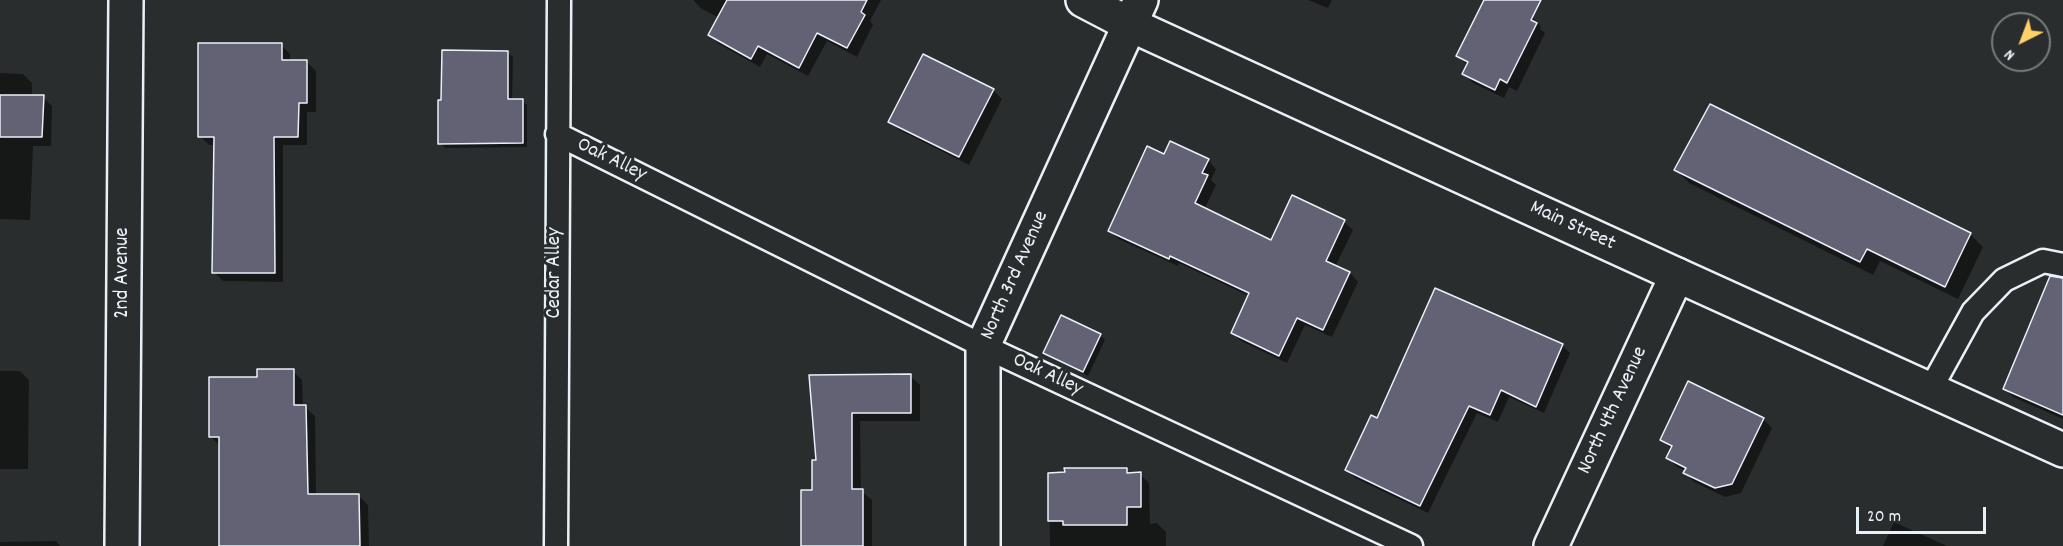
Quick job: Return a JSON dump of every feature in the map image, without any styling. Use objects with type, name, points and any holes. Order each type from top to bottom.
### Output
[{"type":"street","name":"2nd Avenue","points":[[122,546],[126,0]]},
{"type":"street","name":"Main Street","points":[[1083,0],[1135,12],[1677,275],[2063,450]]},
{"type":"street","name":"North 3rd Avenue","points":[[982,546],[983,346],[1135,12]]},
{"type":"street","name":"North 4th Avenue","points":[[1551,546],[1677,275]]},
{"type":"lane","name":"Cedar Alley","points":[[556,546],[559,0]]},
{"type":"lane","name":"Oak Alley","points":[[557,134],[983,346],[1411,546]]},
{"type":"lane","points":[[1930,390],[1973,312],[2004,279],[2043,261],[2063,265]]},
{"type":"building","points":[[727,0],[867,0],[861,12],[865,15],[847,48],[817,33],[799,68],[758,46],[751,59],[708,35]]},
{"type":"building","points":[[1484,0],[1541,0],[1531,20],[1537,23],[1507,83],[1500,79],[1495,90],[1462,74],[1468,62],[1456,56]]},
{"type":"building","points":[[198,43],[282,43],[282,60],[307,60],[307,103],[299,103],[298,137],[274,137],[275,273],[212,273],[214,137],[198,137]]},
{"type":"building","points":[[442,50],[508,51],[508,99],[523,99],[523,143],[438,144],[438,100],[441,100]]},
{"type":"building","points":[[923,54],[994,89],[959,157],[888,122]]},
{"type":"building","points":[[0,95],[44,95],[42,137],[0,137]]},
{"type":"building","points":[[1710,104],[1971,233],[1945,287],[1867,249],[1860,262],[1674,170]]},
{"type":"building","points":[[1170,141],[1209,159],[1202,173],[1208,175],[1195,203],[1271,240],[1292,195],[1345,220],[1326,261],[1350,272],[1323,330],[1297,318],[1279,356],[1231,333],[1249,293],[1170,256],[1169,259],[1108,231],[1147,146],[1164,154]]},
{"type":"building","points":[[2050,276],[2063,278],[2063,415],[2003,389]]},
{"type":"building","points":[[1435,288],[1563,344],[1536,407],[1501,390],[1490,415],[1469,406],[1420,506],[1345,470],[1371,415],[1377,418]]},
{"type":"building","points":[[1061,315],[1101,334],[1083,372],[1043,353]]},
{"type":"building","points":[[257,369],[294,369],[294,405],[306,405],[308,494],[359,494],[360,546],[219,546],[219,437],[209,437],[209,377],[257,377]]},
{"type":"building","points":[[911,374],[911,413],[852,413],[852,489],[863,489],[863,546],[801,546],[801,490],[812,490],[812,460],[816,460],[809,375]]},
{"type":"building","points":[[1688,381],[1764,418],[1732,484],[1715,488],[1683,473],[1686,468],[1666,458],[1672,446],[1660,440]]},
{"type":"building","points":[[1064,468],[1127,468],[1127,473],[1141,472],[1141,507],[1127,507],[1127,525],[1063,525],[1063,521],[1048,521],[1048,473],[1065,472]]}]
